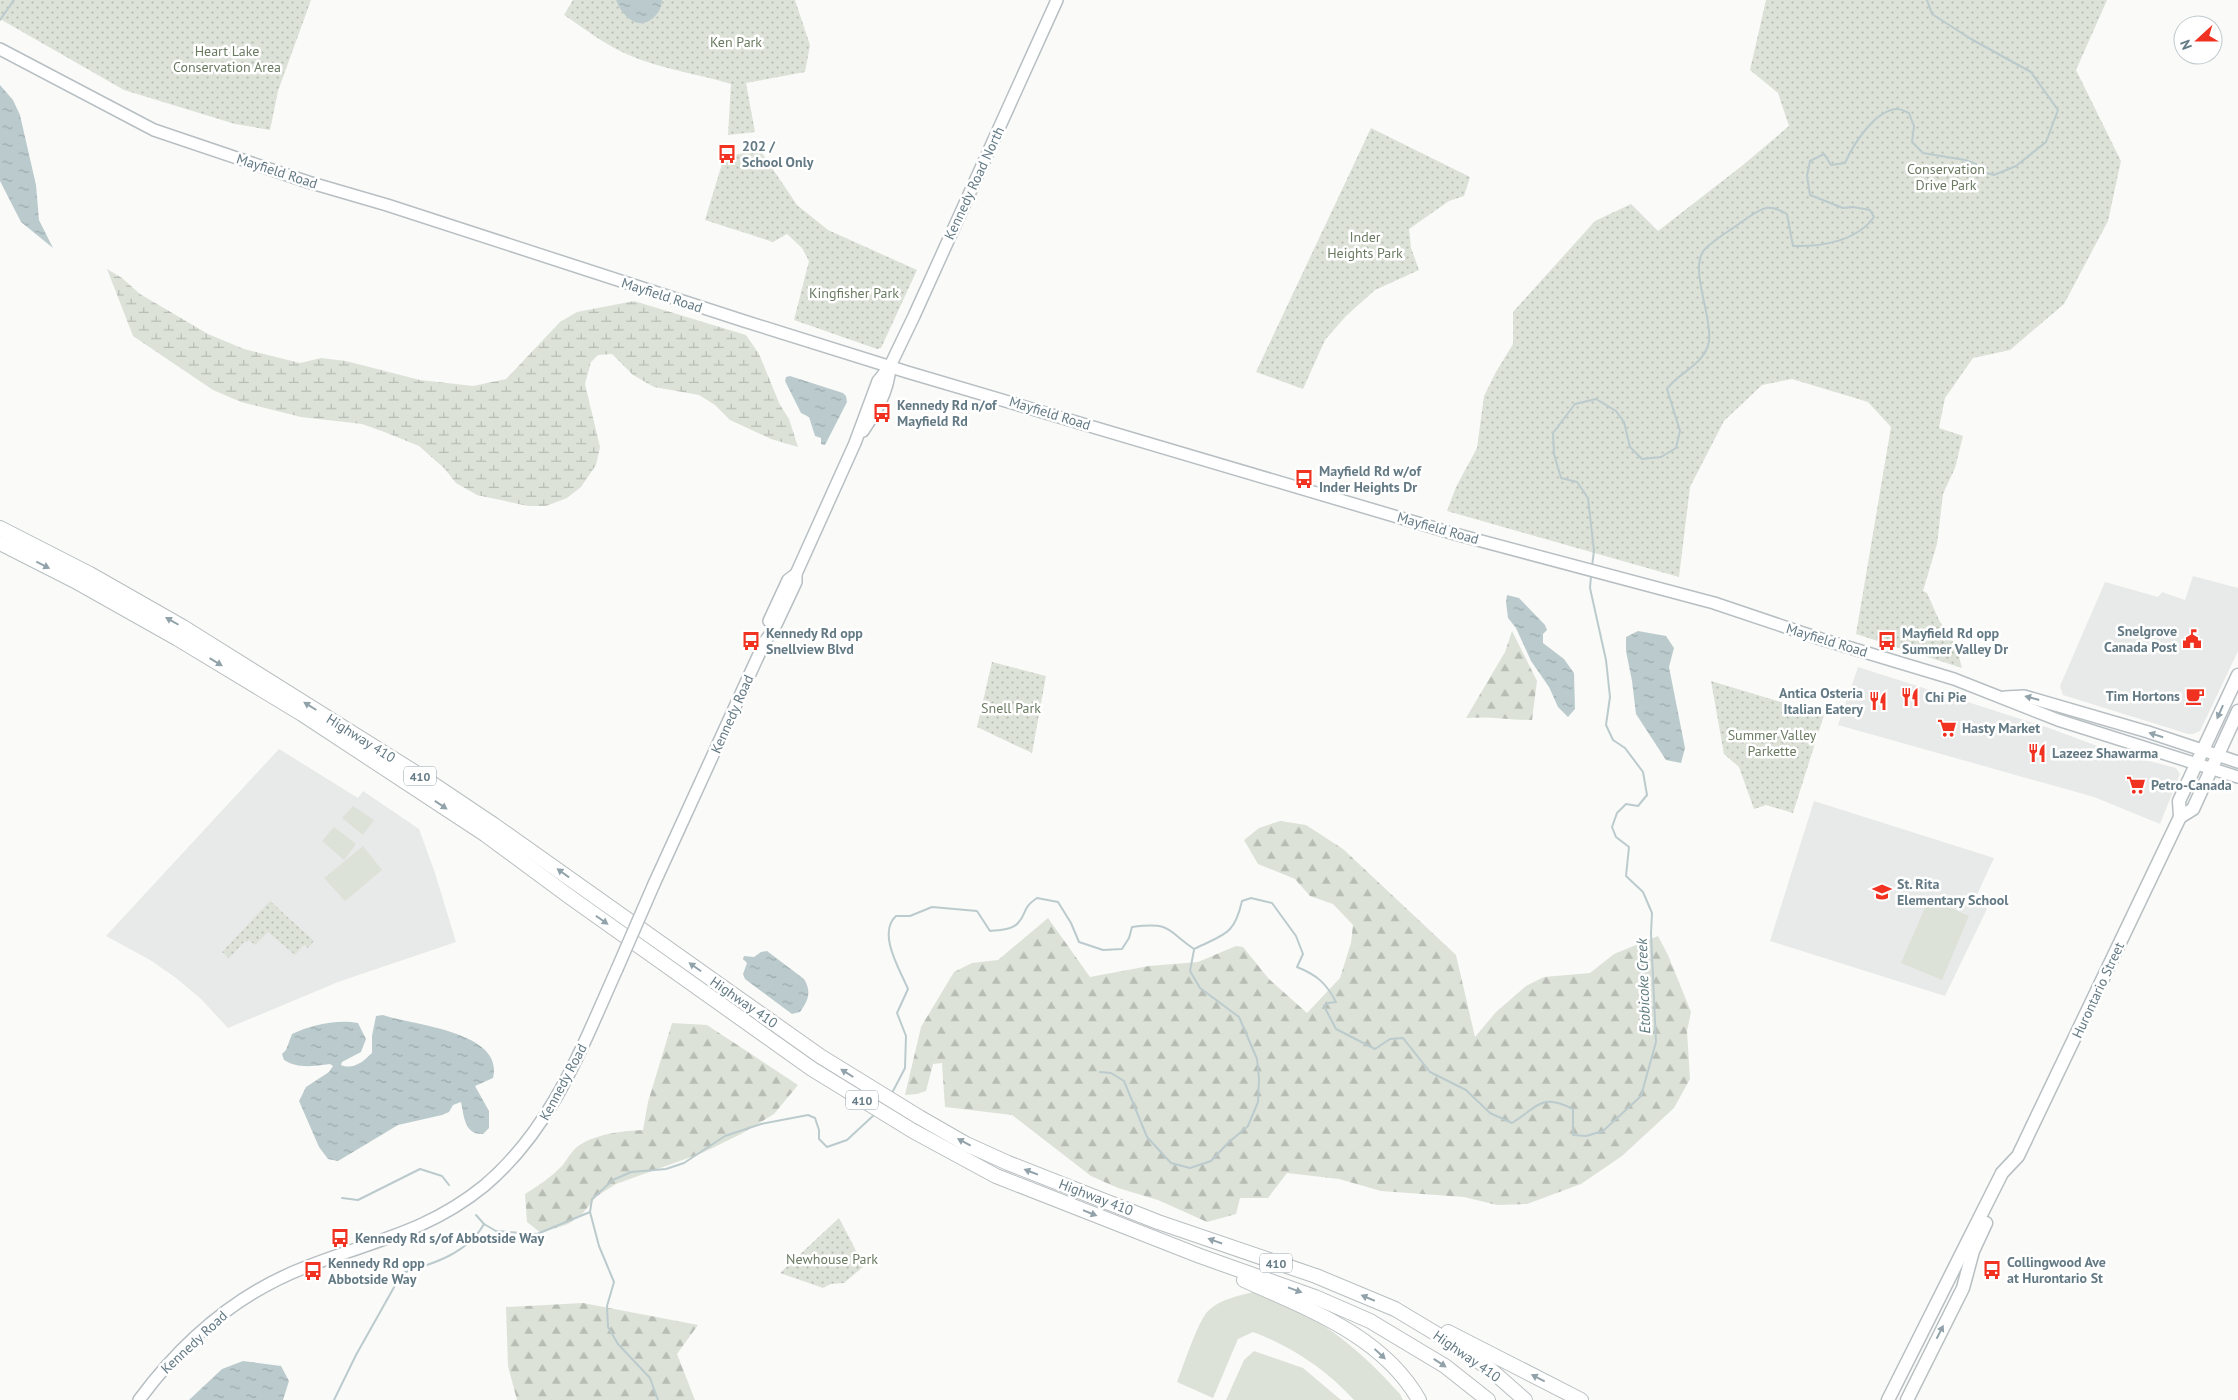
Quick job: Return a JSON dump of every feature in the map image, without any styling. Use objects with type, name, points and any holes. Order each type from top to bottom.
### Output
[{"type":"highway","name":"Highway 410","points":[[0,528],[90,574],[183,627],[424,778],[502,830],[820,1056],[966,1144],[1008,1163],[1158,1222],[1316,1276],[1395,1309],[1460,1348],[1491,1370],[1525,1400]]},
{"type":"highway","name":"Highway 410","points":[[0,543],[76,582],[178,639],[351,746],[486,835],[812,1069],[913,1131],[996,1176],[1200,1256],[1315,1297],[1370,1321],[1445,1366],[1488,1400]]},
{"type":"highway","points":[[1200,1256],[1220,1269],[1323,1317],[1358,1337],[1377,1350],[1393,1367],[1418,1400]]},
{"type":"highway","points":[[1395,1309],[1411,1313],[1581,1400]]},
{"type":"main road","name":"Kennedy Road North","points":[[890,366],[1057,0]]},
{"type":"main road","name":"Mayfield Road","points":[[0,49],[154,130],[308,182],[387,205],[744,321],[1277,482],[1455,534],[1615,575],[1714,603],[1821,639],[1926,670],[2058,720],[2238,777]]},
{"type":"main road","name":"Kennedy Road","points":[[140,1400],[167,1366],[221,1314],[247,1297],[304,1268],[399,1236],[425,1224],[470,1196],[502,1169],[534,1132],[557,1098],[765,641],[773,631],[796,582],[796,574],[855,443],[879,408],[888,384],[890,366]]},
{"type":"main road","name":"Hurontario Street","points":[[1888,1400],[2002,1173],[2018,1156],[2180,817],[2179,801],[2238,675]]},
{"type":"main road","name":"Mayfield Road","points":[[2001,698],[2024,696],[2238,762]]},
{"type":"main road","name":"Hurontario Street","points":[[2180,817],[2193,808],[2238,711]]},
{"type":"main road","name":"Hurontario Street","points":[[1907,1400],[1963,1288],[1973,1251],[2009,1176],[2013,1161]]},
{"type":"shaded area","points":[[2193,576],[2238,588],[2238,651],[2200,731],[2188,734],[2063,695],[2060,686],[2105,582],[2158,597],[2162,592],[2185,600]]},
{"type":"shaded area","points":[[1858,667],[2049,728],[2108,750],[2176,768],[2180,774],[2160,824],[2094,797],[1838,725]]},
{"type":"shaded area","points":[[279,749],[358,798],[363,791],[419,829],[435,873],[456,942],[338,982],[228,1028],[201,999],[176,978],[150,960],[106,936]]},
{"type":"shaded area","name":"St. Rita Elementary School","points":[[1814,801],[1994,858],[1975,899],[1987,909],[1945,996],[1770,941]]},
{"type":"green space","name":"Heart Lake Conservation Area","points":[[0,0],[311,0],[278,91],[270,130],[235,124],[124,90],[0,19]]},
{"type":"green space","name":"Ken Park","points":[[573,0],[795,0],[810,45],[805,72],[746,83],[755,132],[728,135],[731,84],[647,62],[613,47],[564,15]]},
{"type":"green space","name":"Conservation Drive Park","points":[[1766,0],[2107,0],[2076,70],[2121,161],[2108,221],[2064,304],[2010,350],[1973,358],[1945,398],[1939,428],[1963,436],[1955,468],[1943,494],[1937,544],[1923,591],[1927,593],[1939,620],[1956,646],[1962,668],[1856,634],[1891,427],[1868,402],[1792,379],[1762,385],[1724,421],[1690,487],[1679,577],[1447,511],[1456,487],[1477,448],[1484,396],[1513,344],[1513,312],[1595,221],[1631,204],[1658,231],[1743,165],[1789,126],[1778,93],[1750,70]]},
{"type":"green space","name":"Inder Heights Park","points":[[1371,128],[1470,177],[1464,196],[1449,201],[1409,229],[1411,248],[1419,270],[1375,290],[1346,316],[1325,340],[1303,389],[1256,372]]},
{"type":"green space","name":"Kingfisher Park","points":[[760,150],[797,205],[828,230],[917,270],[881,348],[877,349],[794,320],[809,261],[802,248],[787,234],[773,242],[705,220],[724,157]]},
{"type":"green space","points":[[107,269],[122,278],[140,294],[208,334],[244,349],[300,363],[321,358],[346,361],[420,380],[473,386],[506,379],[560,322],[577,312],[634,301],[746,335],[759,354],[780,405],[789,419],[798,447],[771,439],[730,420],[715,405],[699,395],[654,387],[633,375],[612,354],[598,355],[591,362],[585,384],[600,447],[596,465],[581,487],[567,498],[546,506],[528,506],[477,495],[456,483],[444,468],[419,446],[387,433],[362,424],[301,417],[241,402],[213,390],[133,336]]},
{"type":"green space","points":[[1512,631],[1537,681],[1532,720],[1466,718],[1505,652]]},
{"type":"green space","name":"Snell Park","points":[[992,662],[1046,676],[1032,753],[977,727]]},
{"type":"green space","name":"Summer Valley Parkette","points":[[1711,681],[1824,715],[1793,813],[1766,805],[1754,809],[1739,767],[1724,754]]},
{"type":"green space","points":[[353,806],[374,820],[363,835],[342,818]]},
{"type":"green space","points":[[1280,821],[1306,825],[1343,849],[1456,955],[1475,1037],[1496,1012],[1526,986],[1544,977],[1590,973],[1614,954],[1658,936],[1668,955],[1691,1012],[1687,1031],[1690,1079],[1674,1108],[1622,1156],[1581,1184],[1527,1204],[1497,1205],[1464,1197],[1381,1191],[1339,1179],[1287,1173],[1268,1198],[1240,1198],[1236,1214],[1207,1222],[1158,1200],[1118,1188],[1091,1176],[1012,1115],[945,1107],[942,1063],[933,1064],[926,1091],[905,1095],[921,1027],[954,972],[972,963],[998,960],[1048,918],[1090,977],[1149,966],[1198,962],[1236,946],[1243,947],[1269,979],[1307,1013],[1340,978],[1351,943],[1353,925],[1333,904],[1310,896],[1295,879],[1258,864],[1244,840],[1259,828]]},
{"type":"green space","points":[[334,827],[356,844],[344,860],[322,841]]},
{"type":"green space","points":[[363,846],[382,870],[345,901],[324,878]]},
{"type":"green space","points":[[1929,898],[1969,916],[1942,980],[1901,963]]},
{"type":"green space","points":[[270,901],[314,941],[308,948],[304,945],[295,955],[268,932],[255,945],[249,940],[245,941],[229,958],[222,952]]},
{"type":"green space","points":[[672,1023],[707,1025],[798,1085],[774,1114],[741,1134],[702,1153],[616,1184],[597,1196],[582,1214],[568,1224],[541,1233],[527,1222],[525,1194],[540,1185],[562,1166],[579,1145],[605,1135],[643,1130],[648,1102]]},
{"type":"green space","name":"Newhouse Park","points":[[839,1218],[864,1266],[844,1283],[831,1284],[823,1288],[780,1273]]},
{"type":"green space","points":[[1253,1292],[1276,1300],[1334,1332],[1384,1376],[1403,1400],[1354,1400],[1308,1360],[1281,1344],[1253,1332],[1238,1339],[1213,1398],[1177,1382],[1200,1323],[1209,1310],[1224,1301]]},
{"type":"green space","points":[[583,1303],[698,1325],[677,1354],[695,1400],[517,1400],[508,1366],[506,1307]]},
{"type":"green space","points":[[1254,1351],[1303,1368],[1341,1400],[1226,1400],[1244,1360]]},
{"type":"water","points":[[616,0],[662,0],[660,10],[653,18],[641,23],[629,19]]},
{"type":"water","points":[[0,85],[13,100],[20,115],[36,185],[39,220],[53,248],[21,222],[0,181]]},
{"type":"water","points":[[790,376],[843,393],[846,396],[847,402],[825,445],[821,444],[821,438],[815,436],[809,417],[801,413],[785,381],[786,377]]},
{"type":"water","points":[[1507,595],[1519,598],[1545,625],[1547,630],[1543,634],[1543,643],[1564,659],[1574,673],[1575,709],[1568,717],[1558,707],[1549,687],[1531,661],[1516,628],[1508,618]]},
{"type":"water","points":[[1638,631],[1666,636],[1674,648],[1669,667],[1685,748],[1681,763],[1666,760],[1636,714],[1626,651],[1626,637]]},
{"type":"water","points":[[767,951],[804,979],[808,988],[808,996],[800,1012],[792,1014],[745,979],[743,974],[747,963],[743,959],[744,956],[754,957],[761,952]]},
{"type":"water","points":[[383,1015],[453,1033],[471,1040],[485,1050],[493,1062],[493,1078],[475,1086],[489,1111],[489,1128],[483,1134],[468,1128],[461,1102],[453,1105],[449,1112],[442,1115],[398,1125],[338,1161],[328,1159],[319,1147],[299,1101],[306,1087],[329,1072],[333,1066],[330,1064],[295,1065],[284,1060],[282,1054],[286,1050],[292,1034],[299,1031],[333,1022],[358,1023],[366,1039],[361,1052],[342,1062],[341,1065],[354,1066],[372,1053],[372,1036],[376,1016]]},
{"type":"water","points":[[243,1361],[281,1366],[289,1381],[283,1400],[189,1400],[222,1369]]},
{"type":"waterway","points":[[0,20],[14,0]]},
{"type":"waterway","name":"Etobicoke Creek","points":[[1592,566],[1594,551],[1588,498],[1577,482],[1561,478],[1554,454],[1553,433],[1575,404],[1596,399],[1616,411],[1624,422],[1630,447],[1642,459],[1661,457],[1676,448],[1680,431],[1667,389],[1697,362],[1707,349],[1709,341],[1708,319],[1699,266],[1701,256],[1706,248],[1719,237],[1764,208],[1774,208],[1787,214],[1793,246],[1826,244],[1858,232],[1874,217],[1870,210],[1853,207],[1843,208],[1810,195],[1807,176],[1810,161],[1824,154],[1831,165],[1845,163],[1853,147],[1866,129],[1873,121],[1889,111],[1899,109],[1909,113],[1914,126],[1912,142],[1923,153],[1965,160],[1976,164],[1980,171],[1994,175],[2016,166],[2046,142],[2058,110],[2031,72],[1971,39],[1932,14],[1927,0]]},
{"type":"waterway","name":"Etobicoke Creek","points":[[892,1093],[905,1068],[906,1036],[897,1013],[908,989],[889,942],[891,923],[896,916],[910,916],[932,907],[977,911],[990,931],[1001,930],[1015,925],[1029,905],[1037,898],[1058,902],[1071,923],[1079,942],[1103,950],[1122,949],[1129,938],[1132,927],[1145,926],[1162,926],[1194,949],[1220,936],[1231,928],[1242,901],[1251,898],[1272,903],[1296,936],[1303,954],[1297,967],[1320,980],[1332,995],[1336,1002],[1328,1003],[1324,1006],[1336,1029],[1375,1049],[1390,1039],[1403,1038],[1430,1072],[1466,1090],[1490,1113],[1512,1123],[1535,1107],[1547,1102],[1554,1102],[1573,1109],[1573,1135],[1586,1136],[1603,1131],[1641,1096],[1656,1042],[1651,933],[1652,913],[1643,892],[1626,876],[1629,847],[1616,837],[1612,827],[1617,813],[1626,804],[1638,806],[1647,795],[1643,772],[1625,748],[1613,740],[1606,725],[1610,697],[1606,660],[1590,588],[1591,576]]},
{"type":"waterway","points":[[1100,1072],[1111,1073],[1124,1081],[1147,1137],[1171,1163],[1190,1168],[1211,1161],[1248,1126],[1258,1102],[1259,1079],[1257,1059],[1239,1017],[1200,988],[1190,971],[1194,950]]},
{"type":"waterway","name":"Etobicoke Creek","points":[[658,1400],[650,1378],[618,1344],[608,1327],[607,1306],[614,1282],[599,1246],[590,1212],[592,1199],[613,1180],[631,1172],[666,1169],[684,1163],[725,1136],[761,1124],[808,1115],[815,1118],[819,1130],[819,1139],[827,1147],[847,1140],[875,1114]]},
{"type":"waterway","points":[[342,1198],[358,1200],[420,1169],[442,1176],[449,1185]]},
{"type":"waterway","points":[[334,1400],[356,1355],[402,1273],[426,1266],[449,1256],[469,1243],[484,1224],[496,1231],[537,1234],[590,1212]]},
{"type":"waterway","points":[[476,1215],[484,1224]]},
{"type":"place","name":"202 / School Only","points":[[727,154]]},
{"type":"place","name":"Kennedy Rd n/of Mayfield Rd","points":[[882,413]]},
{"type":"place","name":"Mayfield Rd w/of Inder Heights Dr","points":[[1304,479]]},
{"type":"place","name":"Snelgrove Canada Post","points":[[2192,639]]},
{"type":"place","name":"Kennedy Rd opp Snellview Blvd","points":[[751,641]]},
{"type":"place","name":"Mayfield Rd opp Summer Valley Dr","points":[[1887,641]]},
{"type":"place","name":"Tim Hortons","points":[[2195,696]]},
{"type":"place","name":"Chi Pie","points":[[1910,697]]},
{"type":"place","name":"Antica Osteria Italian Eatery","points":[[1878,701]]},
{"type":"place","name":"Hasty Market","points":[[1947,728]]},
{"type":"place","name":"Lazeez Shawarma","points":[[2037,753]]},
{"type":"place","name":"Petro-Canada","points":[[2136,785]]},
{"type":"place","name":"St. Rita Elementary School","points":[[1882,892]]},
{"type":"place","name":"Kennedy Rd s/of Abbotside Way","points":[[340,1238]]},
{"type":"place","name":"Collingwood Ave at Hurontario St","points":[[1992,1270]]},
{"type":"place","name":"Kennedy Rd opp Abbotside Way","points":[[313,1271]]}]
